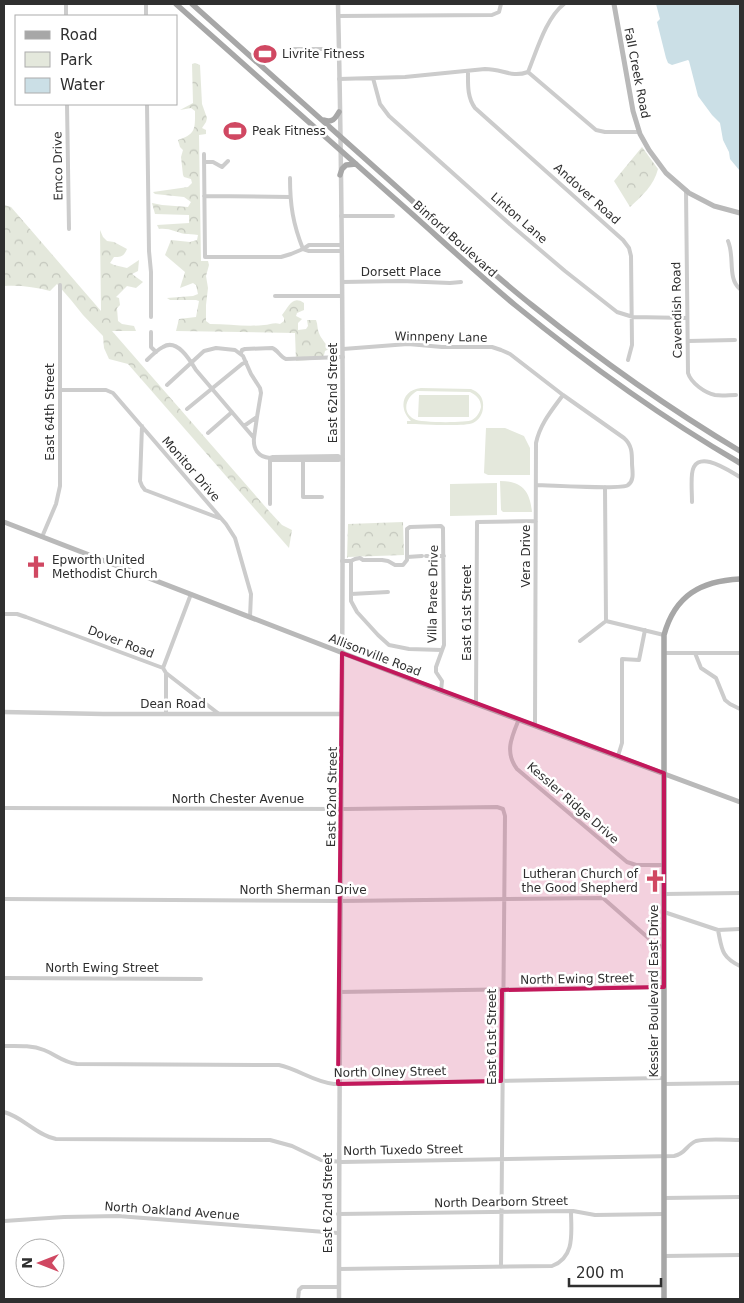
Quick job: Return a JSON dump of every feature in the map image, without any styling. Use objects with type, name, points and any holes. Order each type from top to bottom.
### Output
[{"type":"main road","name":"Binford Boulevard","points":[[176,4],[478,273],[555,337],[603,374],[657,411],[740,463]]},
{"type":"main road","name":"Binford Boulevard","points":[[192,4],[496,275],[557,325],[648,392],[740,451]]},
{"type":"main road","name":"Fall Creek Road","points":[[614,4],[633,111],[647,148],[672,179],[700,200],[740,213]]},
{"type":"main road","points":[[319,117],[332,121],[339,112]]},
{"type":"main road","points":[[340,175],[346,165],[356,164]]},
{"type":"main road","name":"Allisonville Road","points":[[4,522],[441,691],[740,802]]},
{"type":"main road","name":"Kessler Boulevard East Drive","points":[[664,1299],[664,635],[673,613],[692,592],[717,582],[740,580]]},
{"type":"street","name":"East 62nd Street","points":[[338,4],[343,349],[342,809],[338,1084],[339,1299]]},
{"type":"street","points":[[338,16],[492,15],[499,12],[502,4]]},
{"type":"street","points":[[528,72],[549,24],[556,12],[564,4]]},
{"type":"street","points":[[291,49],[338,49]]},
{"type":"street","points":[[340,79],[405,77],[491,69],[517,75],[528,72]]},
{"type":"street","name":"Andover Road","points":[[468,71],[469,95],[475,108],[626,243],[629,248],[631,256],[632,346],[628,360]]},
{"type":"street","points":[[528,72],[596,130],[605,132],[640,132]]},
{"type":"street","name":"Linton Lane","points":[[373,78],[380,104],[389,116],[565,270],[617,312],[631,317],[687,318]]},
{"type":"street","name":"Emco Drive","points":[[68,105],[69,229]]},
{"type":"street","points":[[146,105],[152,317]]},
{"type":"street","points":[[204,154],[205,257],[281,257],[309,245],[341,245]]},
{"type":"street","points":[[204,162],[214,163],[222,168],[228,161]]},
{"type":"street","points":[[290,178],[293,219],[303,249]]},
{"type":"street","name":"Cavendish Road","points":[[686,190],[688,373],[692,380],[712,394],[736,395]]},
{"type":"street","points":[[204,196],[290,197]]},
{"type":"street","points":[[341,216],[393,216]]},
{"type":"street","points":[[728,240],[732,255],[732,277],[740,289]]},
{"type":"street","points":[[303,249],[309,251],[341,251]]},
{"type":"street","name":"Dorsett Place","points":[[342,282],[461,282]]},
{"type":"street","name":"East 64th Street","points":[[42,537],[56,504],[60,488],[60,285]]},
{"type":"street","points":[[275,296],[342,296]]},
{"type":"street","points":[[151,332],[151,348],[156,352]]},
{"type":"street","points":[[688,341],[735,340]]},
{"type":"street","name":"Winnpeny Lane","points":[[343,349],[374,348],[403,344],[497,348],[510,354],[628,442],[632,453],[632,478],[628,485],[605,487]]},
{"type":"street","points":[[147,360],[165,346],[173,345],[180,348],[254,438]]},
{"type":"street","points":[[241,353],[246,348],[272,348],[286,359],[343,356]]},
{"type":"street","points":[[166,385],[199,355],[210,349],[232,349],[241,353],[260,388],[261,393],[254,438],[257,452],[263,457],[270,458],[273,456],[303,458],[338,456],[343,459]]},
{"type":"street","points":[[187,409],[246,362]]},
{"type":"street","name":"Monitor Drive","points":[[60,390],[110,391],[230,529],[250,590],[252,600],[250,617]]},
{"type":"street","name":"Vera Drive","points":[[535,725],[536,452],[538,436],[545,421],[563,395]]},
{"type":"street","points":[[208,433],[232,412]]},
{"type":"street","points":[[244,426],[258,417]]},
{"type":"street","points":[[142,426],[140,481],[142,487],[221,519]]},
{"type":"street","points":[[270,458],[270,504]]},
{"type":"street","points":[[303,458],[303,498],[322,497]]},
{"type":"street","points":[[692,502],[693,471],[700,462],[711,461],[740,477]]},
{"type":"street","points":[[536,485],[605,487],[606,621]]},
{"type":"street","name":"East 61st Street","points":[[476,704],[477,522],[536,521]]},
{"type":"street","name":"Villa Paree Drive","points":[[407,557],[407,529],[410,527],[441,526],[444,530],[444,645],[436,667],[436,672],[442,681],[441,691]]},
{"type":"street","points":[[342,561],[360,558],[363,560],[382,560],[395,565],[403,565],[407,557],[444,556]]},
{"type":"street","points":[[351,561],[352,602],[357,612],[390,645],[409,649],[442,650]]},
{"type":"street","points":[[351,594],[388,592]]},
{"type":"street","points":[[163,668],[191,594]]},
{"type":"street","name":"Dover Road","points":[[4,614],[17,614],[26,617],[163,668],[166,673],[219,714]]},
{"type":"street","points":[[606,621],[664,635]]},
{"type":"street","points":[[580,641],[606,621]]},
{"type":"street","points":[[618,756],[622,743],[622,659],[639,660],[645,630]]},
{"type":"street","points":[[664,653],[740,653]]},
{"type":"street","points":[[695,653],[700,668],[716,678],[725,700],[740,709]]},
{"type":"street","points":[[166,673],[166,714]]},
{"type":"street","name":"Dean Road","points":[[4,712],[342,714]]},
{"type":"street","name":"Kessler Ridge Drive","points":[[519,719],[510,748],[511,758],[518,768],[626,862],[636,865],[664,865]]},
{"type":"street","name":"North Chester Avenue","points":[[4,808],[342,809],[494,807],[503,809]]},
{"type":"street","name":"East 61st Street","points":[[500,1267],[505,816],[503,809]]},
{"type":"street","points":[[664,894],[740,893]]},
{"type":"street","name":"North Sherman Drive","points":[[4,899],[340,901],[603,898],[654,943],[664,948]]},
{"type":"street","points":[[664,912],[718,930],[740,929]]},
{"type":"street","points":[[718,930],[724,954],[730,961],[740,966]]},
{"type":"street","name":"North Ewing Street","points":[[4,978],[201,979]]},
{"type":"street","name":"North Ewing Street","points":[[340,992],[664,987]]},
{"type":"street","name":"North Olney Street","points":[[4,1046],[40,1048],[66,1062],[79,1064],[279,1065],[289,1067],[320,1081],[338,1084],[502,1081],[740,1083]]},
{"type":"street","name":"North Tuxedo Street","points":[[4,1112],[19,1118],[44,1135],[56,1139],[266,1140],[287,1144],[321,1160],[352,1162],[664,1156],[679,1155],[699,1140],[740,1140]]},
{"type":"street","points":[[664,1198],[740,1198]]},
{"type":"street","points":[[338,1268],[551,1266],[568,1254],[572,1211]]},
{"type":"street","name":"North Dearborn Street","points":[[338,1214],[572,1211],[596,1215],[664,1214]]},
{"type":"street","name":"North Oakland Avenue","points":[[4,1220],[118,1216],[338,1233]]},
{"type":"street","points":[[664,1256],[740,1255]]},
{"type":"street","points":[[298,1299],[298,1291],[302,1287],[339,1287]]},
{"type":"highlighted area","points":[[342,653],[664,773],[664,987],[502,990],[501,1081],[338,1084]]},
{"type":"green space","points":[[192,64],[200,65],[202,104],[207,118],[202,128],[206,130],[206,134],[199,135],[201,261],[208,261],[209,265],[206,276],[208,288],[206,321],[210,324],[244,326],[280,324],[284,321],[282,315],[289,306],[296,300],[300,301],[304,303],[304,310],[297,313],[296,316],[302,319],[298,323],[298,330],[306,329],[308,326],[307,320],[316,320],[320,335],[329,349],[325,351],[323,359],[296,361],[295,333],[176,331],[179,319],[196,317],[199,301],[170,300],[167,298],[198,294],[196,285],[193,283],[180,288],[185,272],[165,255],[171,240],[190,242],[197,240],[198,235],[159,229],[157,225],[189,223],[189,215],[155,214],[152,203],[188,207],[191,202],[184,197],[155,194],[153,192],[188,187],[192,183],[191,179],[183,175],[181,157],[183,150],[178,140],[191,133],[194,127],[195,111],[191,108],[180,110],[193,103]]},
{"type":"green space","points":[[642,147],[658,169],[651,185],[630,207],[614,181]]},
{"type":"green space","points":[[4,205],[11,207],[101,311],[100,230],[107,241],[114,242],[127,249],[124,255],[114,257],[110,263],[127,268],[139,260],[138,271],[132,274],[143,282],[136,288],[127,286],[116,297],[119,298],[120,305],[117,308],[118,321],[122,324],[134,326],[136,331],[112,331],[269,511],[282,525],[292,530],[289,548],[128,364],[109,359],[104,348],[103,336],[57,284],[50,291],[39,288],[4,286]]},
{"type":"green space","points":[[415,389],[471,389],[482,398],[482,412],[477,420],[468,424],[407,424],[407,421],[411,421],[404,411],[404,400]],"holes":[[[417,391],[470,392],[478,398],[481,407],[478,414],[472,420],[453,422],[424,421],[414,419],[407,413],[406,405],[410,397]]]},
{"type":"green space","points":[[419,395],[469,395],[469,417],[418,417]]},
{"type":"green space","points":[[486,428],[505,428],[524,436],[530,448],[530,475],[488,475],[484,473]]},
{"type":"green space","points":[[500,481],[514,483],[524,489],[529,498],[532,512],[503,512],[501,510]]},
{"type":"green space","points":[[497,483],[497,515],[450,516],[450,484]]},
{"type":"green space","points":[[403,522],[404,555],[347,558],[348,524]]},
{"type":"water","points":[[656,4],[740,4],[740,171],[730,159],[723,140],[720,123],[698,96],[689,61],[672,65],[668,63],[657,22],[660,19]]},
{"type":"place","name":"Livrite Fitness","points":[[265,54]]},
{"type":"place","name":"Peak Fitness","points":[[235,131]]},
{"type":"place","name":"Epworth United Methodist Church","points":[[36,567]]},
{"type":"place","name":"Lutheran Church of the Good Shepherd","points":[[655,881]]}]
